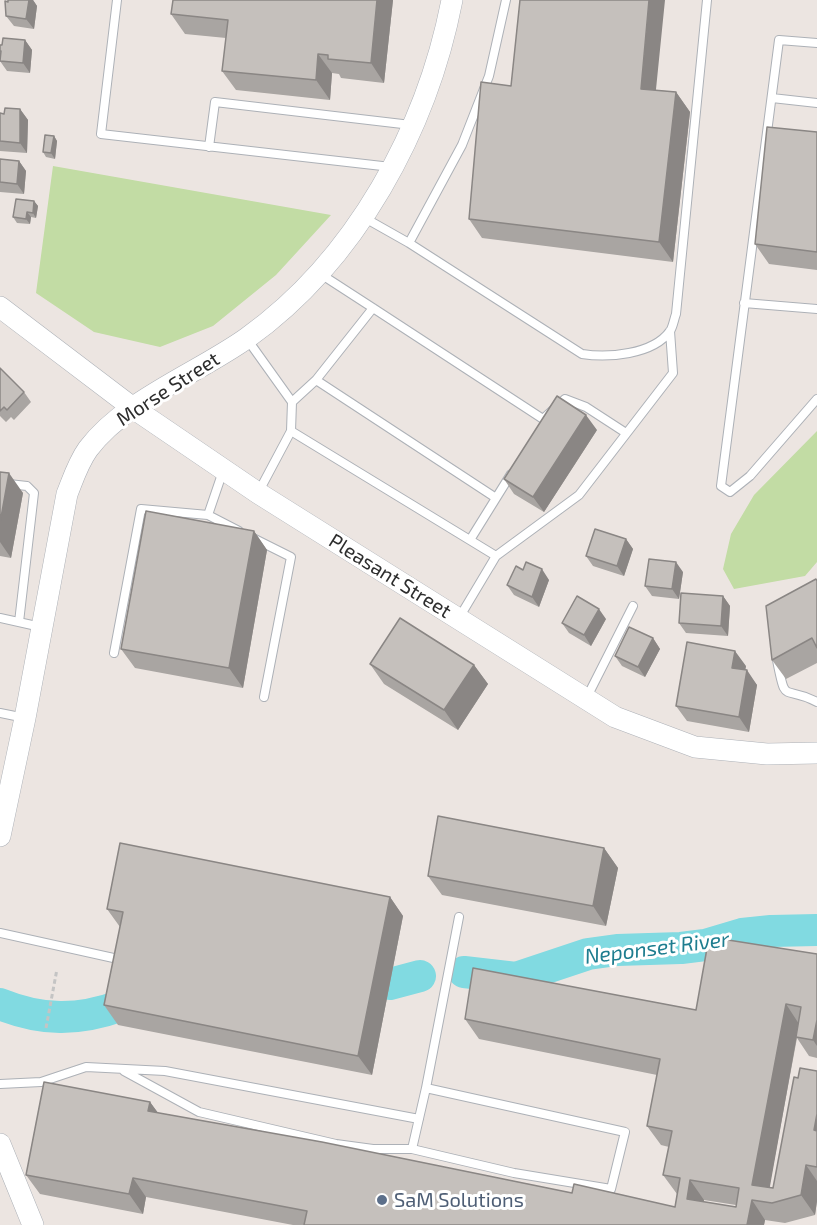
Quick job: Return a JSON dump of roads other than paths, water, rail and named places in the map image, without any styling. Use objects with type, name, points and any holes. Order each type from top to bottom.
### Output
[{"type":"street","name":"Morse Street","points":[[0,836],[25,718],[67,494],[78,465],[88,448],[104,431],[133,408],[246,338],[270,320],[318,272],[363,217],[412,125],[445,36],[452,0]]},
{"type":"street","name":"Pleasant Street","points":[[0,307],[133,408],[224,468],[258,494],[587,697],[615,717],[695,747],[767,754],[817,753]]},
{"type":"street","points":[[0,1144],[33,1225]]},
{"type":"lane","points":[[117,0],[101,134],[392,166]]},
{"type":"lane","points":[[409,243],[462,145],[489,76],[507,0]]},
{"type":"lane","points":[[459,619],[496,556],[579,495],[673,373],[670,331],[676,314],[707,0]]},
{"type":"lane","points":[[817,43],[779,40],[721,486],[730,492],[750,477],[817,399]]},
{"type":"lane","points":[[772,98],[817,104]]},
{"type":"lane","points":[[209,147],[215,102],[412,125]]},
{"type":"lane","points":[[363,217],[409,243],[582,354],[604,358],[632,353],[658,341],[670,331]]},
{"type":"lane","points":[[318,272],[543,419]]},
{"type":"lane","points":[[744,303],[817,309]]},
{"type":"lane","points":[[292,402],[316,380],[373,308]]},
{"type":"lane","points":[[246,338],[292,402],[291,431],[258,494]]},
{"type":"lane","points":[[316,380],[496,498]]},
{"type":"lane","points":[[537,429],[543,419],[565,399],[586,407],[626,433]]},
{"type":"lane","points":[[291,431],[496,556]]},
{"type":"lane","points":[[207,515],[224,468]]},
{"type":"lane","points":[[470,540],[514,468]]},
{"type":"lane","points":[[0,483],[27,486],[33,493],[20,622]]},
{"type":"lane","points":[[114,654],[141,510],[207,515],[291,557],[264,698]]},
{"type":"lane","points":[[587,697],[633,606]]},
{"type":"lane","points":[[0,618],[42,627]]},
{"type":"lane","points":[[775,647],[783,689],[788,694],[817,702]]},
{"type":"lane","points":[[0,713],[25,718]]},
{"type":"lane","points":[[412,1149],[459,916]]},
{"type":"lane","points":[[0,933],[118,959]]},
{"type":"lane","points":[[0,1084],[41,1082],[86,1067],[124,1071],[165,1071],[419,1119]]},
{"type":"lane","points":[[124,1071],[199,1112],[336,1144],[373,1149],[412,1149],[514,1173],[612,1189],[625,1132],[426,1088]]},
{"type":"waterway","name":"Neponset River","points":[[464,972],[516,978],[588,954],[705,945],[742,934],[817,930]]},
{"type":"waterway","name":"Neponset River","points":[[390,984],[420,976]]},
{"type":"waterway","name":"Neponset River","points":[[0,1004],[31,1014],[60,1017],[89,1014],[120,1006]]},
{"type":"place","name":"SaM Solutions","points":[[382,1200]]}]
